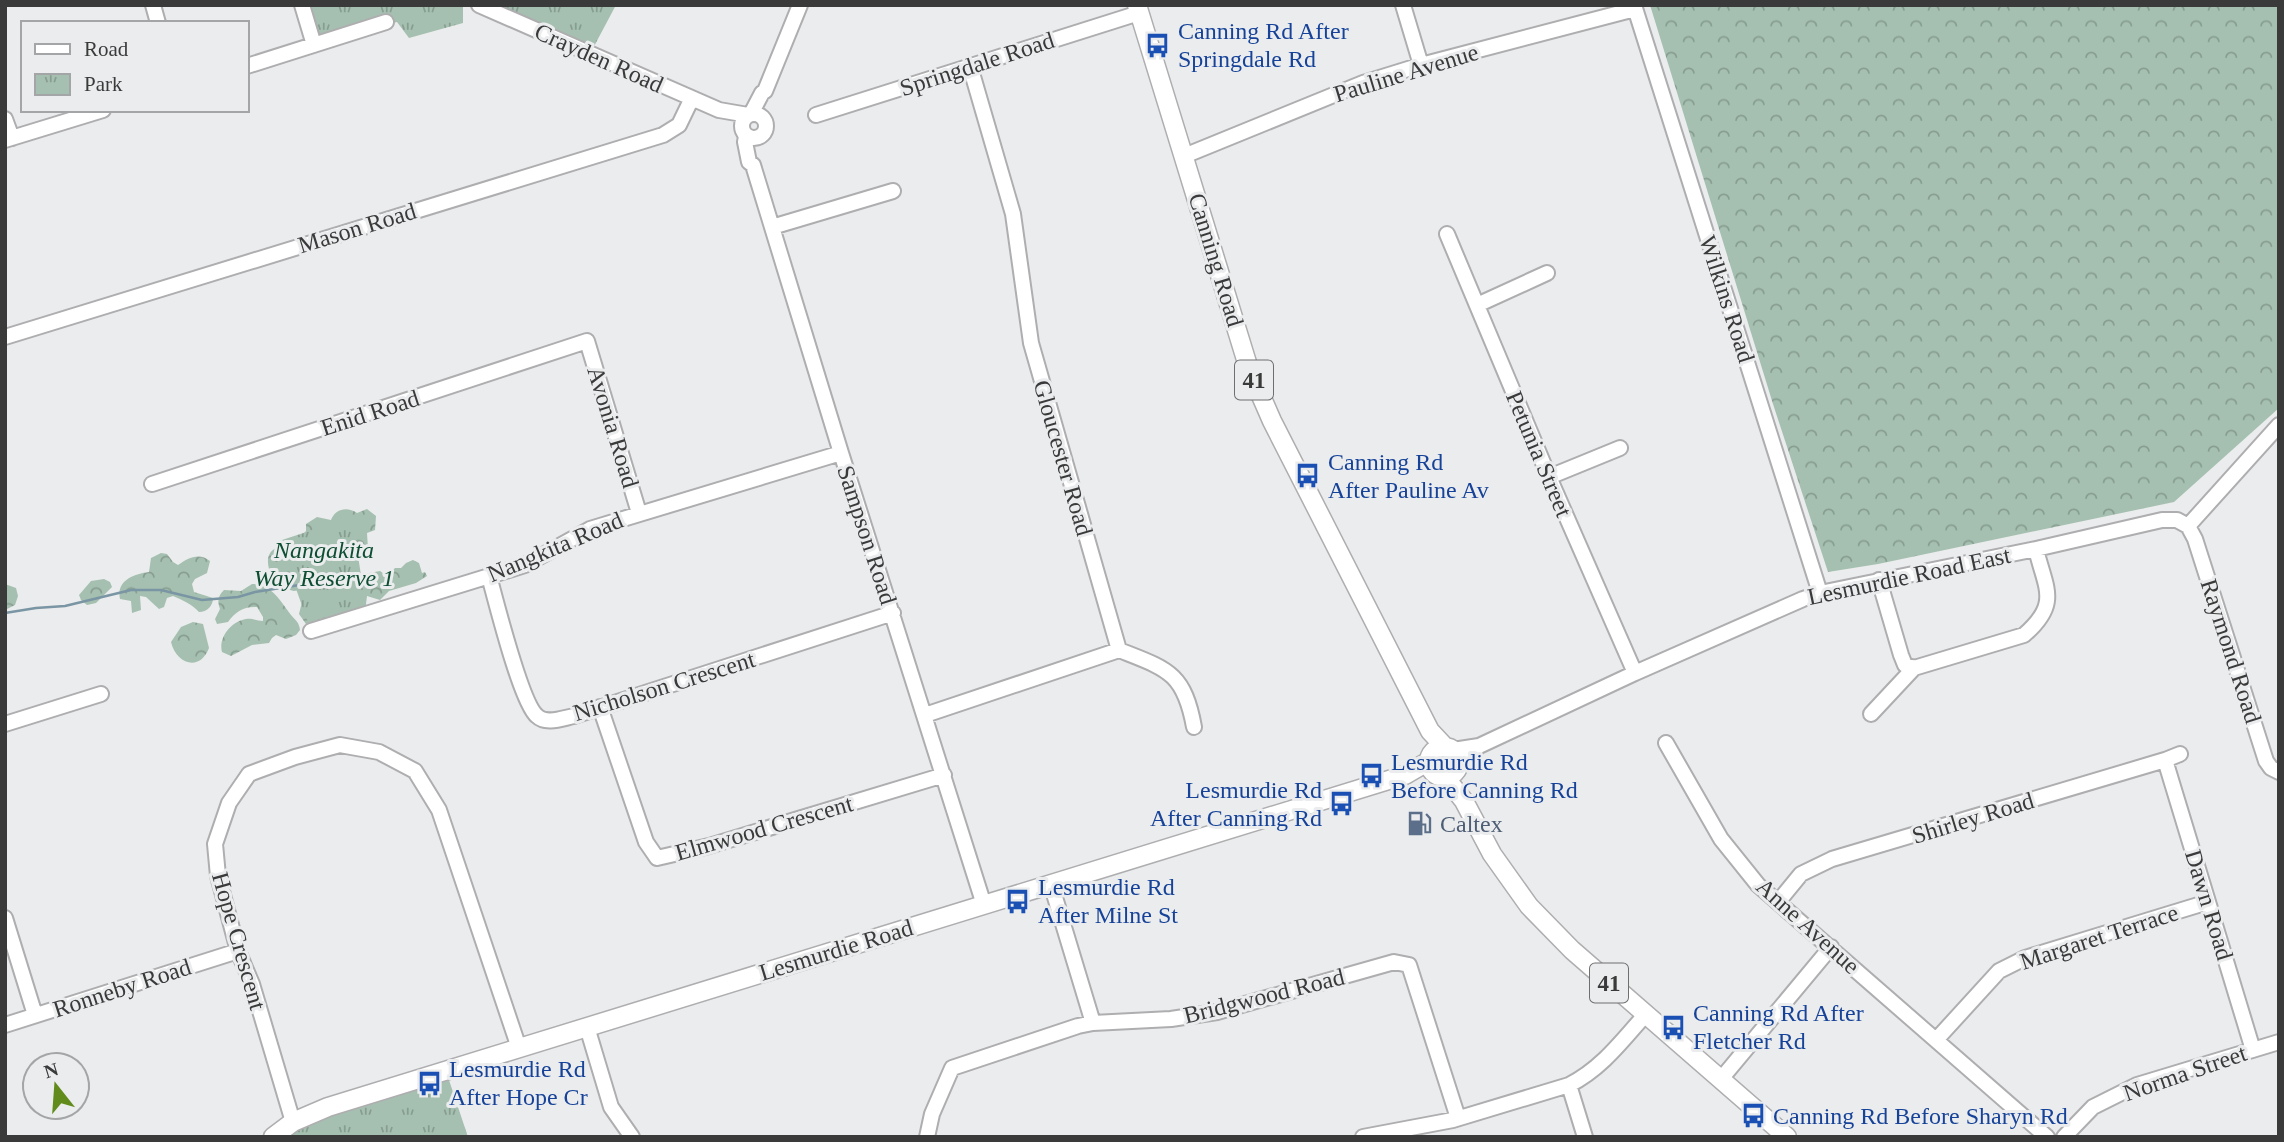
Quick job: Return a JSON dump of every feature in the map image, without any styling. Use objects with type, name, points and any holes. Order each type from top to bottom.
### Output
[{"type":"main road","name":"Canning Road","points":[[1138,9],[1248,366],[1264,404],[1444,762]]},
{"type":"main road","name":"Lesmurdie Road","points":[[273,1137],[293,1122],[328,1107],[1444,762]]},
{"type":"main road","name":"41","points":[[1444,762],[1492,854],[1529,906],[1572,950],[1787,1137]]},
{"type":"street","points":[[302,5],[314,45]]},
{"type":"street","name":"Crayden Road","points":[[479,5],[719,110],[754,116]]},
{"type":"street","points":[[754,116],[766,127],[749,134],[742,121],[766,109],[765,91],[800,5]]},
{"type":"street","points":[[1403,5],[1421,65]]},
{"type":"street","name":"Pauline Avenue","points":[[1184,156],[1363,83],[1634,7]]},
{"type":"street","name":"Wilkins Road","points":[[1634,7],[1820,593]]},
{"type":"street","name":"Springdale Road","points":[[816,115],[1138,9]]},
{"type":"street","points":[[248,65],[386,22]]},
{"type":"street","name":"Gloucester Road","points":[[971,66],[1013,215],[1031,343],[1119,650]]},
{"type":"street","name":"Mason Road","points":[[5,337],[663,135],[679,125],[692,98]]},
{"type":"street","name":"Crayden Road","points":[[719,110],[749,134]]},
{"type":"street","points":[[5,119],[9,139],[97,112]]},
{"type":"street","name":"Sampson Road","points":[[749,134],[745,142],[749,162],[753,165],[984,905]]},
{"type":"street","points":[[772,227],[893,191]]},
{"type":"street","name":"Petunia Street","points":[[1447,234],[1635,673]]},
{"type":"street","points":[[1477,305],[1547,273]]},
{"type":"street","name":"Enid Road","points":[[152,484],[587,341]]},
{"type":"street","name":"Avonia Road","points":[[587,341],[639,513]]},
{"type":"street","points":[[2188,526],[2279,425]]},
{"type":"street","points":[[1549,477],[1620,448]]},
{"type":"street","name":"Nangkita Road","points":[[311,631],[525,565],[590,529],[841,453]]},
{"type":"street","name":"Lesmurdie Road East","points":[[1444,762],[1803,598],[2162,520],[2177,520],[2188,526]]},
{"type":"street","name":"Raymond Road","points":[[2188,526],[2195,539],[2266,761],[2271,768],[2279,772]]},
{"type":"street","points":[[1871,714],[1914,668],[2024,635],[2034,626],[2043,615],[2048,591],[2036,549]]},
{"type":"street","name":"Nicholson Crescent","points":[[489,576],[525,697],[537,716],[546,721],[574,716],[892,613]]},
{"type":"street","points":[[1879,580],[1901,655],[1905,665],[1914,668]]},
{"type":"street","points":[[925,715],[1119,650],[1162,667],[1180,682],[1191,710],[1194,727]]},
{"type":"street","points":[[5,724],[101,694]]},
{"type":"street","name":"Elmwood Crescent","points":[[600,707],[646,842],[657,858],[709,846],[944,775]]},
{"type":"street","name":"Anne Avenue","points":[[1666,743],[1721,839],[1758,885],[2047,1137]]},
{"type":"street","name":"Hope Crescent","points":[[293,1122],[238,951],[218,876],[215,844],[229,803],[249,774],[295,757],[340,745],[379,752],[415,771],[439,810],[519,1048]]},
{"type":"street","name":"Shirley Road","points":[[1778,902],[1801,874],[1832,859],[2179,754]]},
{"type":"street","name":"Dawn Road","points":[[2165,760],[2253,1050]]},
{"type":"street","points":[[1051,884],[1093,1023]]},
{"type":"street","name":"Margaret Terrace","points":[[1936,1040],[1999,971],[2025,958],[2208,902]]},
{"type":"street","points":[[5,918],[35,1015]]},
{"type":"street","points":[[1721,1079],[1831,947]]},
{"type":"street","name":"Ronneby Road","points":[[5,1025],[238,951]]},
{"type":"street","name":"Bridgwood Road","points":[[927,1137],[932,1114],[952,1069],[1093,1023],[1192,1017],[1394,962],[1409,965],[1458,1118]]},
{"type":"street","points":[[1372,1136],[1458,1118],[1586,1077],[1645,1015]]},
{"type":"street","points":[[587,1027],[611,1107],[632,1137]]},
{"type":"street","name":"Norma Street","points":[[2064,1137],[2093,1107],[2137,1085],[2279,1042]]},
{"type":"street","points":[[1569,1084],[1585,1137]]},
{"type":"green space","points":[[302,5],[463,5],[463,23],[409,38],[397,22],[314,45]]},
{"type":"green space","points":[[486,5],[616,5],[591,52]]},
{"type":"green space","points":[[1650,5],[2279,5],[2279,408],[2174,502],[1828,572],[1773,404]]},
{"type":"green space","name":"Nangakita Way Reserve 1","points":[[367,509],[376,516],[375,530],[367,533],[368,549],[357,558],[358,571],[363,574],[380,571],[387,576],[395,568],[401,568],[413,560],[419,563],[422,573],[425,572],[427,576],[416,583],[389,591],[380,600],[367,596],[365,612],[312,626],[306,624],[299,614],[304,594],[299,590],[286,589],[280,576],[269,569],[269,555],[276,548],[299,538],[306,531],[306,524],[317,517],[331,520],[335,513],[342,510],[357,513]]},
{"type":"green space","name":"Nangakita Way Reserve 1","points":[[352,517],[367,614],[311,631],[279,541]]},
{"type":"green space","points":[[161,553],[167,554],[178,565],[198,556],[210,561],[207,573],[195,579],[192,584],[194,592],[213,598],[209,608],[199,612],[173,596],[167,598],[164,607],[159,609],[146,597],[140,596],[141,610],[132,613],[131,601],[120,599],[121,587],[132,577],[149,572],[151,558]]},
{"type":"green space","points":[[104,579],[110,582],[112,587],[96,603],[87,605],[81,600],[79,595],[91,581]]},
{"type":"green space","points":[[5,584],[16,588],[18,596],[15,605],[5,610]]},
{"type":"green space","points":[[252,584],[270,590],[297,622],[300,630],[286,639],[276,635],[269,643],[252,645],[231,656],[222,652],[221,646],[227,631],[241,620],[263,621],[263,617],[257,607],[248,608],[237,613],[228,622],[217,624],[215,619],[220,609],[220,594],[224,590],[241,591]]},
{"type":"green space","points":[[193,622],[203,624],[209,648],[200,660],[188,662],[178,656],[171,642],[181,627]]},
{"type":"green space","points":[[446,1071],[468,1137],[286,1137],[293,1122]]},
{"type":"waterway","points":[[5,613],[65,606],[131,590],[161,590],[202,600],[238,597],[312,583],[341,582]]},
{"type":"place","name":"Canning Rd After Springdale Rd","points":[[1158,45]]},
{"type":"place","name":"Canning Rd After Pauline Av","points":[[1308,476]]},
{"type":"place","name":"Lesmurdie Rd Before Canning Rd","points":[[1371,776]]},
{"type":"place","name":"Lesmurdie Rd After Canning Rd","points":[[1342,804]]},
{"type":"place","name":"Caltex","points":[[1420,824]]},
{"type":"place","name":"Lesmurdie Rd After Milne St","points":[[1018,901]]},
{"type":"place","name":"Canning Rd After Fletcher Rd","points":[[1673,1027]]},
{"type":"place","name":"Lesmurdie Rd After Hope Cr","points":[[429,1083]]},
{"type":"place","name":"Canning Rd Before Sharyn Rd","points":[[1753,1116]]}]
